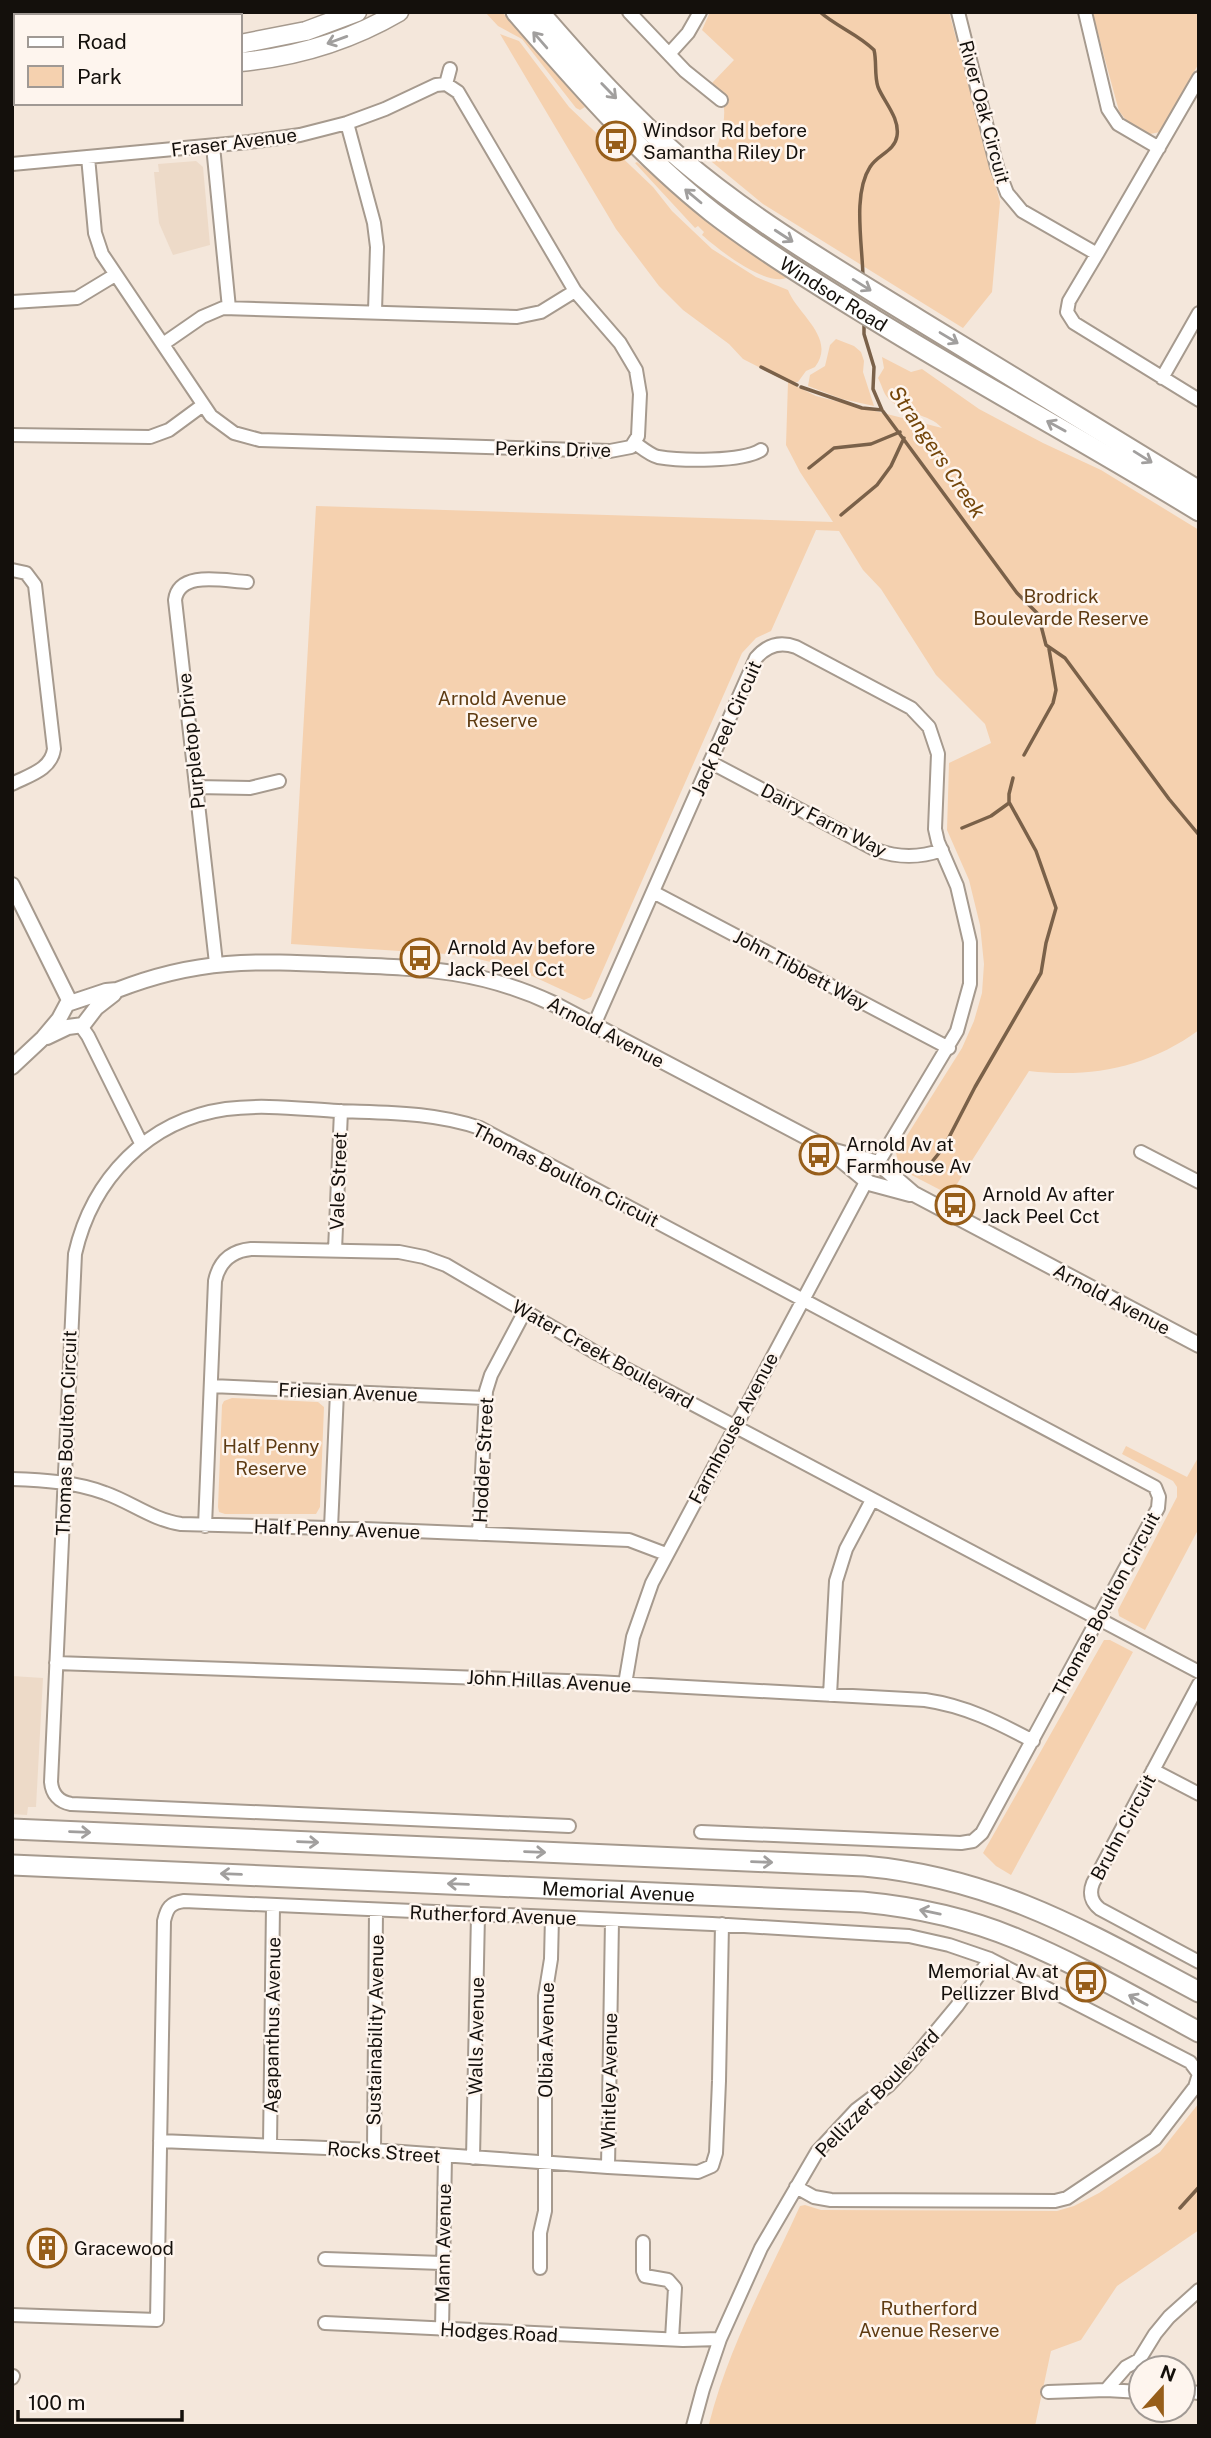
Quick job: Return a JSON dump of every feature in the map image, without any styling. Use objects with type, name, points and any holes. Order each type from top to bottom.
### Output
[{"type":"main road","points":[[242,44],[306,31],[357,12]]},
{"type":"main road","points":[[242,62],[325,44],[359,32],[399,12]]},
{"type":"main road","name":"Windsor Road","points":[[516,12],[610,118],[668,174],[739,232],[888,328],[1199,511]]},
{"type":"main road","name":"Windsor Road","points":[[539,12],[609,91],[683,161],[756,217],[891,303],[1199,491]]},
{"type":"main road","name":"Memorial Avenue","points":[[12,1829],[887,1868],[963,1883],[1023,1903],[1088,1933],[1199,1992]]},
{"type":"main road","name":"Memorial Avenue","points":[[13,1865],[848,1901],[904,1906],[958,1919],[1018,1939],[1199,2032]]},
{"type":"street","points":[[629,12],[668,54],[721,100]]},
{"type":"street","points":[[668,54],[688,33],[700,12]]},
{"type":"street","name":"River Oak Circuit","points":[[958,12],[997,167],[1007,193],[1022,211],[1097,254]]},
{"type":"street","points":[[1085,12],[1108,109],[1118,124],[1159,148]]},
{"type":"street","points":[[163,344],[202,317],[229,307],[527,316],[550,307],[575,291],[458,92],[446,84],[450,69]]},
{"type":"street","points":[[1199,78],[1194,98],[1159,148],[1069,301],[1067,312],[1074,323],[1199,400]]},
{"type":"street","name":"Fraser Avenue","points":[[12,164],[283,138],[348,123],[436,85],[446,84]]},
{"type":"street","points":[[348,123],[374,223],[377,247],[375,311]]},
{"type":"street","points":[[214,145],[229,307]]},
{"type":"street","name":"Perkins Drive","points":[[88,157],[96,241],[102,254],[211,416],[227,429],[243,436],[260,440],[610,451],[626,449],[635,443],[639,429],[640,394],[636,370],[620,343],[575,291]]},
{"type":"street","points":[[12,302],[76,298],[115,275]]},
{"type":"street","points":[[1162,378],[1199,313]]},
{"type":"street","points":[[12,435],[150,437],[169,430],[203,405]]},
{"type":"street","points":[[635,443],[656,457],[734,460],[761,450]]},
{"type":"street","points":[[12,570],[26,573],[35,585],[54,749],[47,766],[12,784]]},
{"type":"street","name":"Purpletop Drive","points":[[216,963],[176,596],[180,587],[188,581],[247,582]]},
{"type":"street","name":"Jack Peel Circuit","points":[[594,1025],[756,658],[768,647],[789,644],[904,704],[924,720],[934,736],[938,754],[934,822],[957,886],[971,955],[967,1000],[949,1048],[877,1164]]},
{"type":"street","name":"Dairy Farm Way","points":[[710,762],[876,850],[906,857],[942,850]]},
{"type":"street","points":[[196,787],[250,788],[279,781]]},
{"type":"street","points":[[13,889],[71,1004]]},
{"type":"street","name":"John Tibbett Way","points":[[653,892],[949,1048]]},
{"type":"street","name":"Arnold Avenue","points":[[12,1067],[43,1038],[71,1004],[106,990],[117,990],[160,975],[216,963],[268,961],[449,971],[514,986],[594,1025],[831,1150],[877,1164],[914,1194],[1199,1345]]},
{"type":"street","name":"Arnold Avenue","points":[[43,1038],[54,1036],[80,1023],[117,990]]},
{"type":"street","points":[[71,1004],[88,1007],[80,1023]]},
{"type":"street","points":[[71,1004],[64,1020],[80,1023],[142,1145]]},
{"type":"street","name":"Thomas Boulton Circuit","points":[[569,1826],[66,1803],[54,1793],[51,1782],[64,1483],[74,1270],[79,1239],[90,1209],[106,1182],[126,1158],[180,1122],[227,1109],[260,1107],[436,1116],[480,1128],[1154,1487],[1159,1497],[1158,1508],[982,1833],[973,1841],[961,1843],[701,1832]]},
{"type":"street","name":"Vale Street","points":[[335,1251],[341,1111]]},
{"type":"street","name":"Arnold Avenue","points":[[831,1150],[839,1160],[867,1181],[914,1194]]},
{"type":"street","points":[[1141,1152],[1199,1182]]},
{"type":"street","points":[[867,1181],[863,1166],[877,1164]]},
{"type":"street","name":"Farmhouse Avenue","points":[[625,1684],[639,1617],[652,1583],[867,1181]]},
{"type":"street","name":"Water Creek Boulevard","points":[[205,1526],[215,1281],[223,1263],[232,1254],[244,1250],[387,1251],[424,1257],[456,1270],[597,1354],[1199,1672]]},
{"type":"street","name":"Hodder Street","points":[[479,1534],[485,1398],[491,1376],[525,1311]]},
{"type":"street","name":"Friesian Avenue","points":[[211,1386],[485,1398]]},
{"type":"street","points":[[331,1528],[337,1392]]},
{"type":"street","name":"Half Penny Avenue","points":[[12,1479],[64,1483],[106,1493],[164,1521],[205,1526],[331,1528],[629,1541],[644,1544],[666,1554]]},
{"type":"street","points":[[831,1695],[838,1574],[846,1549],[872,1500]]},
{"type":"street","name":"John Hillas Avenue","points":[[56,1662],[625,1684],[925,1700],[951,1704],[981,1714],[1033,1741]]},
{"type":"street","name":"Bruhn Circuit","points":[[1199,1684],[1093,1883],[1092,1899],[1100,1909],[1199,1962]]},
{"type":"street","points":[[1153,1770],[1199,1794]]},
{"type":"street","name":"Rutherford Avenue","points":[[12,2315],[157,2320],[164,1921],[167,1908],[184,1901],[722,1924],[909,1936],[949,1945],[990,1959],[1182,2057],[1196,2068],[1199,2074],[1195,2087],[1155,2139],[1068,2198],[1055,2201],[826,2200],[796,2187]]},
{"type":"street","name":"Agapanthus Avenue","points":[[270,2145],[274,1906]]},
{"type":"street","name":"Sustainability Avenue","points":[[373,2150],[376,1910]]},
{"type":"street","name":"Walls Avenue","points":[[473,2158],[478,1914]]},
{"type":"street","name":"Olbia Avenue","points":[[540,2268],[540,2234],[545,2211],[545,1996],[551,1959],[552,1917]]},
{"type":"street","name":"Whitley Avenue","points":[[612,1920],[607,2167],[698,2172],[712,2166],[715,2155],[722,1924]]},
{"type":"street","name":"Pellizzer Boulevard","points":[[693,2426],[720,2339],[761,2248],[817,2152],[856,2110],[890,2085],[909,2064],[957,2006],[990,1959]]},
{"type":"street","name":"Rocks Street","points":[[160,2141],[373,2150],[607,2167]]},
{"type":"street","name":"Mann Avenue","points":[[442,2330],[445,2156]]},
{"type":"street","points":[[643,2242],[645,2276],[668,2280],[675,2288],[672,2339]]},
{"type":"street","points":[[325,2259],[442,2263]]},
{"type":"street","points":[[1146,2354],[1155,2334],[1169,2317],[1199,2290]]},
{"type":"street","name":"Hodges Road","points":[[325,2323],[442,2330],[720,2339]]},
{"type":"street","points":[[1106,2390],[1127,2367]]},
{"type":"street","points":[[1048,2392],[1127,2391]]},
{"type":"shaded area","points":[[196,161],[203,167],[210,245],[173,255],[159,223],[154,172],[159,172],[158,164]]},
{"type":"shaded area","points":[[12,1676],[43,1678],[36,1807],[28,1807],[27,1815],[12,1814]]},
{"type":"green space","points":[[485,12],[502,12],[585,107],[580,110],[576,108],[522,39],[498,26]]},
{"type":"green space","points":[[710,12],[949,12],[1000,202],[992,292],[963,328],[763,204],[712,162],[722,131],[724,111],[723,101],[712,83],[734,60],[702,30]]},
{"type":"green space","points":[[1092,12],[1199,12],[1199,63],[1160,132],[1150,134],[1126,120],[1119,111]]},
{"type":"green space","points":[[500,34],[519,41],[569,107],[653,187],[672,211],[712,249],[756,277],[788,290],[813,327],[821,346],[821,356],[815,367],[806,371],[798,382],[790,383],[816,396],[942,428],[930,419],[894,404],[886,396],[878,378],[884,368],[882,357],[911,372],[922,369],[979,409],[1101,470],[1199,530],[1199,1030],[1139,1062],[1074,1073],[1029,1071],[950,1195],[900,1169],[896,1153],[962,1048],[982,993],[984,964],[980,925],[969,880],[947,830],[949,763],[991,743],[985,724],[936,675],[881,589],[863,570],[839,531],[816,530],[771,631],[756,638],[742,653],[591,997],[584,1000],[515,968],[462,955],[291,944],[316,506],[833,522],[800,472],[786,445],[788,382],[743,359],[729,344],[683,310],[659,286],[616,229]]},
{"type":"green space","points":[[635,163],[740,246],[787,278],[766,277],[754,272],[719,249],[702,235],[704,232],[698,226],[695,228]]},
{"type":"green space","points":[[836,339],[861,352],[863,372],[874,406],[842,399],[808,386],[810,375],[825,366],[830,345]]},
{"type":"green space","name":"Half Penny Reserve","points":[[232,1398],[318,1402],[324,1407],[320,1507],[316,1514],[219,1512],[222,1405],[224,1401]]},
{"type":"green space","points":[[1126,1446],[1187,1477],[1199,1456],[1199,1528],[1145,1630],[1119,1616],[1118,1610],[1177,1497],[1177,1487],[1173,1481],[1122,1454]]},
{"type":"green space","points":[[1104,1640],[1110,1640],[1133,1652],[1011,1875],[996,1866],[983,1853]]},
{"type":"green space","name":"Rutherford Avenue Reserve","points":[[1199,2103],[1199,2230],[1117,2286],[1081,2340],[1051,2351],[1035,2426],[709,2424],[738,2340],[800,2206],[821,2210],[1057,2211],[1074,2206],[1099,2193],[1160,2152]]},
{"type":"waterway","name":"Strangers Creek","points":[[820,12],[874,50],[878,87],[894,117],[897,129],[896,141],[870,167],[861,192],[863,279]]},
{"type":"waterway","name":"Strangers Creek","points":[[864,321],[864,334],[874,367],[873,389],[882,410],[1017,593],[1038,614],[1046,645],[1065,658],[1169,799],[1199,835]]},
{"type":"waterway","points":[[761,367],[797,385]]},
{"type":"waterway","points":[[801,387],[862,408],[882,410]]},
{"type":"waterway","points":[[809,468],[834,448],[871,444],[900,432]]},
{"type":"waterway","points":[[841,515],[877,485],[891,466],[904,438]]},
{"type":"waterway","points":[[1024,755],[1053,703],[1056,690],[1049,649]]},
{"type":"waterway","points":[[922,1174],[944,1147],[975,1087],[1041,973],[1056,908],[1036,851],[1009,802],[1013,778]]},
{"type":"waterway","points":[[962,828],[991,816],[1009,803]]},
{"type":"waterway","points":[[1180,2208],[1199,2187]]},
{"type":"place","name":"Windsor Rd before Samantha Riley Dr","points":[[616,141]]},
{"type":"place","name":"Arnold Av before Jack Peel Cct","points":[[420,958]]},
{"type":"place","name":"Arnold Av at Farmhouse Av","points":[[819,1155]]},
{"type":"place","name":"Arnold Av after Jack Peel Cct","points":[[955,1205]]},
{"type":"place","name":"Memorial Av at Pellizzer Blvd","points":[[1086,1982]]},
{"type":"place","name":"Gracewood","points":[[47,2248]]},
{"type":"park label","name":"Brodrick Boulevarde Reserve","points":[[1061,607]]},
{"type":"park label","name":"Arnold Avenue Reserve","points":[[502,709]]}]
